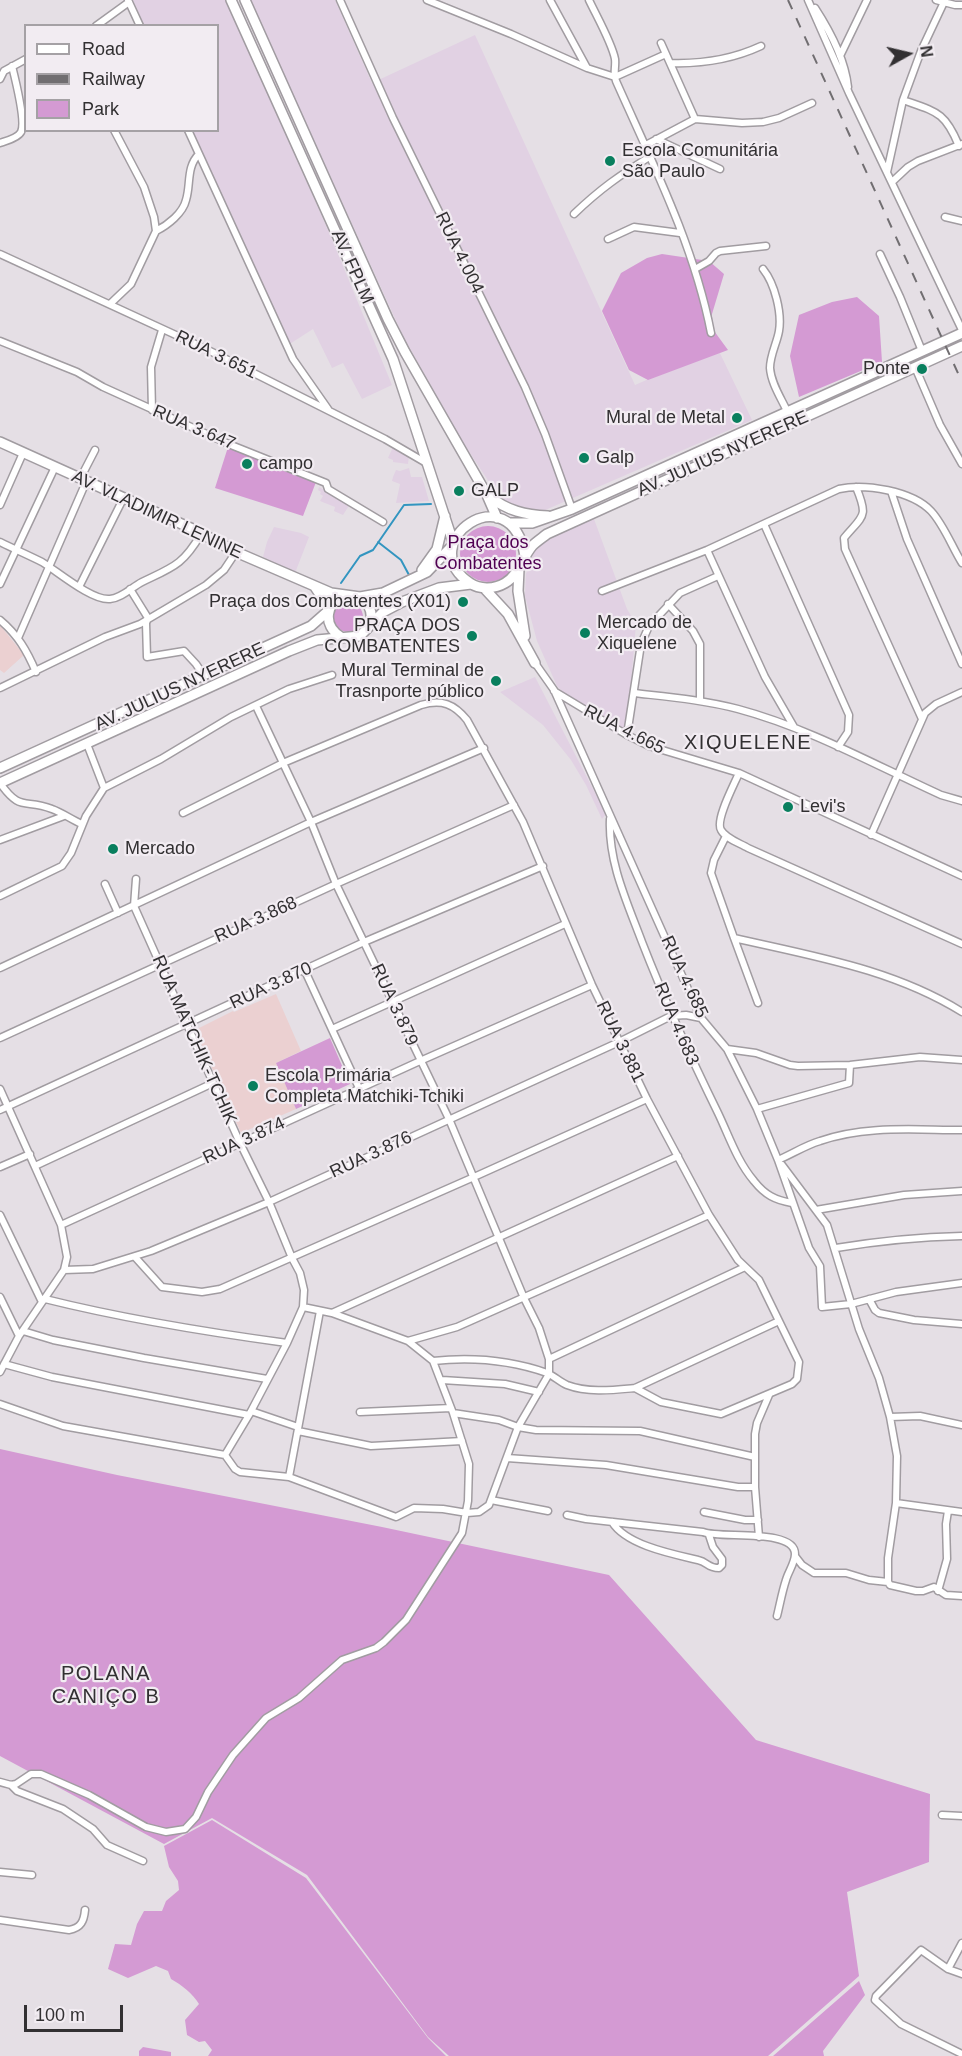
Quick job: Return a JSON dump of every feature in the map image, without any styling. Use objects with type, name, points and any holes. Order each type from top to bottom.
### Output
[{"type":"main road","name":"AV. FPLM","points":[[231,0],[393,359],[453,544]]},
{"type":"main road","name":"AV. FPLM","points":[[245,0],[405,352],[487,495],[497,518]]},
{"type":"main road","points":[[347,256],[358,252]]},
{"type":"main road","name":"AV. JULIUS NYERERE","points":[[497,518],[509,523],[532,523],[555,516],[962,331]]},
{"type":"main road","name":"AV. JULIUS NYERERE","points":[[525,556],[533,545],[557,530],[962,346]]},
{"type":"main road","name":"AV. VLADIMIR LENINE","points":[[0,442],[315,588],[346,595]]},
{"type":"main road","points":[[487,495],[497,503],[520,513],[555,516]]},
{"type":"main road","points":[[406,583],[422,570],[434,555],[445,516]]},
{"type":"main road","points":[[346,595],[360,597],[383,593],[406,583],[427,572],[453,544],[465,525],[474,519],[497,518]]},
{"type":"main road","points":[[484,588],[497,587],[506,583],[519,569],[525,556],[521,539],[509,523]]},
{"type":"main road","points":[[453,544],[452,554],[457,570],[471,584]]},
{"type":"main road","name":"RUA 4.685","points":[[519,569],[520,610],[528,650]]},
{"type":"main road","name":"AV. JULIUS NYERERE","points":[[0,783],[286,652],[317,640],[360,636],[383,612],[423,593],[439,588],[471,584],[484,588]]},
{"type":"main road","points":[[315,588],[327,605],[329,625],[341,637]]},
{"type":"main road","name":"RUA 4.685","points":[[484,588],[508,614],[535,663]]},
{"type":"main road","name":"AV. JULIUS NYERERE","points":[[0,768],[311,626],[328,611],[334,601],[346,595]]},
{"type":"main road","points":[[360,597],[371,610],[369,627]]},
{"type":"street","name":"RUA 4.004","points":[[340,0],[393,118],[525,387],[572,509]]},
{"type":"street","points":[[427,0],[587,68],[615,77],[666,54]]},
{"type":"street","points":[[550,0],[587,68]]},
{"type":"street","points":[[589,0],[613,54],[615,77],[651,156],[695,269],[711,333]]},
{"type":"street","points":[[809,0],[840,56],[848,78],[849,93]]},
{"type":"street","points":[[809,0],[849,93],[962,331]]},
{"type":"street","points":[[840,56],[867,0]]},
{"type":"street","points":[[936,0],[962,5]]},
{"type":"street","points":[[99,24],[128,1],[139,24]]},
{"type":"street","points":[[887,172],[903,100],[921,51],[945,2]]},
{"type":"street","points":[[661,43],[695,119]]},
{"type":"street","points":[[670,63],[732,56],[760,46]]},
{"type":"street","points":[[0,79],[4,71],[24,60]]},
{"type":"street","points":[[0,143],[17,136],[22,127],[12,66]]},
{"type":"street","points":[[892,182],[918,161],[960,145],[945,118],[903,100]]},
{"type":"street","points":[[646,145],[695,119],[742,123],[764,122],[779,118],[812,103]]},
{"type":"street","points":[[115,132],[144,187],[156,231]]},
{"type":"street","points":[[189,132],[293,359],[328,410]]},
{"type":"street","points":[[657,139],[720,169]]},
{"type":"street","points":[[111,304],[131,284],[156,231],[183,206],[187,197],[192,165],[199,154]]},
{"type":"street","points":[[574,213],[614,178],[651,156]]},
{"type":"street","points":[[945,217],[962,221]]},
{"type":"street","points":[[608,239],[634,226],[680,233]]},
{"type":"street","points":[[695,269],[710,261],[720,251],[766,246]]},
{"type":"street","name":"RUA 3.651","points":[[0,254],[204,348],[385,439],[429,465]]},
{"type":"street","points":[[880,254],[922,351]]},
{"type":"street","points":[[763,269],[772,284],[779,316],[779,331],[771,359],[771,373],[787,411]]},
{"type":"street","points":[[152,410],[151,367],[162,330]]},
{"type":"street","name":"RUA 3.647","points":[[0,341],[77,372],[152,410],[231,445],[326,483],[328,489],[383,522]]},
{"type":"street","points":[[915,367],[940,425],[962,465]]},
{"type":"street","points":[[18,638],[49,567],[94,450]]},
{"type":"street","points":[[0,505],[23,453]]},
{"type":"street","points":[[0,584],[55,468]]},
{"type":"street","points":[[856,487],[863,508],[862,518],[844,538],[845,549],[922,719]]},
{"type":"street","points":[[602,591],[707,550],[839,489],[856,487],[891,491],[908,497],[932,512],[962,563]]},
{"type":"street","points":[[891,491],[907,539],[962,664]]},
{"type":"street","points":[[79,587],[123,499]]},
{"type":"street","points":[[764,524],[849,714],[848,732],[838,747]]},
{"type":"street","points":[[0,542],[49,567],[79,587],[106,599],[113,599],[178,564],[191,551],[201,534]]},
{"type":"street","points":[[707,550],[765,677],[795,727]]},
{"type":"street","points":[[0,688],[105,637],[137,626],[206,585],[224,570],[236,552]]},
{"type":"street","points":[[627,735],[644,635],[668,604],[688,588],[718,576]]},
{"type":"street","points":[[130,589],[148,618]]},
{"type":"street","points":[[668,604],[693,631],[700,644],[700,700]]},
{"type":"street","points":[[148,618],[146,623],[147,657],[184,651],[204,676]]},
{"type":"street","points":[[0,620],[25,647],[36,672]]},
{"type":"street","name":"RUA 4.685","points":[[535,663],[554,690],[701,1018],[727,1049],[758,1109],[811,1252],[820,1266],[822,1307],[851,1304]]},
{"type":"street","points":[[0,896],[62,866],[71,852],[82,824],[104,788],[161,759],[214,727],[289,689],[332,675]]},
{"type":"street","name":"RUA 4.665","points":[[554,690],[627,735],[667,753],[739,773],[962,876]]},
{"type":"street","points":[[872,835],[928,709],[962,692]]},
{"type":"street","points":[[634,693],[700,700],[741,709],[795,727],[898,776],[941,795],[962,801]]},
{"type":"street","name":"RUA 3.881","points":[[183,813],[283,763],[421,705],[447,703],[458,710],[484,748],[514,806],[543,866],[592,985],[647,1099],[709,1215],[738,1260],[756,1276],[799,1362],[797,1379],[792,1384],[721,1414],[662,1402],[636,1388]]},
{"type":"street","name":"RUA 3.879","points":[[256,706],[311,822],[336,884],[449,1119],[524,1298],[539,1328],[549,1359],[549,1374],[518,1427],[491,1500]]},
{"type":"street","points":[[87,744],[104,788]]},
{"type":"street","points":[[0,968],[311,822],[484,748]]},
{"type":"street","points":[[739,773],[719,822],[721,832],[726,836],[962,944]]},
{"type":"street","points":[[0,783],[9,796],[16,801],[53,809],[82,824]]},
{"type":"street","name":"RUA 3.868","points":[[0,1038],[336,884],[514,806]]},
{"type":"street","points":[[0,840],[64,816]]},
{"type":"street","name":"RUA 4.683","points":[[610,816],[611,848],[620,886],[671,1016],[742,1164],[753,1180],[772,1198],[792,1203]]},
{"type":"street","points":[[726,836],[714,860],[711,873],[744,971],[758,1003]]},
{"type":"street","name":"RUA 3.870","points":[[0,1110],[364,942],[543,866]]},
{"type":"street","points":[[134,906],[136,879]]},
{"type":"street","points":[[105,884],[118,913]]},
{"type":"street","name":"RUA MATCHIK-TCHIK","points":[[134,906],[300,1273],[304,1290],[303,1307]]},
{"type":"street","points":[[332,1029],[565,924]]},
{"type":"street","points":[[734,938],[874,971],[962,1012]]},
{"type":"street","points":[[305,970],[359,1088]]},
{"type":"street","name":"RUA 3.874","points":[[61,1225],[359,1088],[592,985]]},
{"type":"street","points":[[671,1016],[687,1015],[701,1018]]},
{"type":"street","name":"RUA 3.876","points":[[64,1270],[93,1269],[135,1257],[269,1202],[671,1016]]},
{"type":"street","points":[[727,1049],[756,1053],[790,1065],[850,1065],[920,1058],[962,1060]]},
{"type":"street","points":[[758,1109],[849,1083],[850,1065]]},
{"type":"street","points":[[35,1166],[213,1083]]},
{"type":"street","points":[[0,1089],[61,1225],[66,1244],[64,1270],[21,1334],[0,1372]]},
{"type":"street","points":[[135,1257],[160,1285],[202,1292],[220,1289],[474,1178],[647,1099]]},
{"type":"street","points":[[962,1130],[871,1131],[845,1134],[819,1141],[778,1160],[827,1225],[836,1248],[851,1304],[879,1378],[890,1417],[897,1456],[896,1503],[888,1558],[888,1581],[890,1585],[899,1588],[923,1591],[934,1587],[946,1595],[962,1596]]},
{"type":"street","points":[[0,1167],[30,1154]]},
{"type":"street","points":[[332,1312],[678,1156]]},
{"type":"street","points":[[816,1210],[904,1195],[962,1191]]},
{"type":"street","points":[[0,1215],[44,1301]]},
{"type":"street","points":[[408,1341],[457,1327],[709,1215]]},
{"type":"street","points":[[836,1248],[891,1239],[962,1236]]},
{"type":"street","points":[[549,1359],[745,1267]]},
{"type":"street","points":[[851,1304],[896,1292],[962,1282]]},
{"type":"street","points":[[0,1298],[21,1334],[267,1379]]},
{"type":"street","points":[[869,1299],[874,1310],[879,1313],[914,1320],[962,1324]]},
{"type":"street","points":[[44,1301],[192,1330],[287,1343]]},
{"type":"street","points":[[10,1785],[36,1773],[89,1795],[146,1827],[166,1832],[185,1829],[196,1817],[207,1792],[233,1755],[266,1719],[299,1698],[342,1660],[376,1648],[397,1630],[462,1533],[467,1513],[470,1476],[468,1464],[452,1410],[433,1361],[408,1341],[332,1312],[303,1307],[287,1343],[225,1455]]},
{"type":"street","points":[[289,1477],[320,1311]]},
{"type":"street","points":[[433,1361],[456,1359],[500,1362],[549,1374],[565,1384],[578,1388],[613,1390],[636,1388],[779,1321]]},
{"type":"street","points":[[4,1365],[52,1377],[250,1413],[298,1429],[371,1446],[462,1441]]},
{"type":"street","points":[[441,1380],[505,1384],[540,1392]]},
{"type":"street","points":[[759,1537],[755,1487],[757,1422],[770,1395]]},
{"type":"street","points":[[0,1404],[63,1426],[225,1455],[240,1472],[289,1477],[396,1517],[414,1508],[467,1513],[484,1510],[491,1500],[548,1511]]},
{"type":"street","points":[[360,1412],[452,1410],[500,1420],[518,1427],[566,1431],[640,1431],[755,1457]]},
{"type":"street","points":[[890,1417],[920,1416],[962,1425]]},
{"type":"street","points":[[507,1458],[606,1465],[738,1487],[755,1487]]},
{"type":"street","points":[[896,1503],[962,1512]]},
{"type":"street","points":[[938,1591],[947,1560],[948,1511]]},
{"type":"street","points":[[704,1512],[745,1520],[758,1520]]},
{"type":"street","points":[[567,1515],[703,1532],[709,1535],[759,1537],[789,1542],[794,1547],[795,1556],[786,1579],[777,1616]]},
{"type":"street","points":[[612,1522],[622,1534],[632,1540],[678,1556],[700,1560],[710,1568],[719,1568],[722,1565],[722,1559],[713,1547],[709,1535]]},
{"type":"street","points":[[795,1556],[802,1565],[814,1573],[846,1573],[869,1580],[888,1581]]},
{"type":"street","points":[[0,1782],[63,1809],[93,1829],[107,1845],[143,1861]]},
{"type":"street","points":[[942,1815],[962,1816]]},
{"type":"street","points":[[0,1872],[32,1875]]},
{"type":"street","points":[[0,1920],[69,1930],[81,1924],[86,1910]]},
{"type":"street","points":[[948,1969],[962,1943]]},
{"type":"street","points":[[962,1974],[948,1969],[919,1950],[876,1996],[875,2000],[901,2024],[962,2054]]},
{"type":"shaded area","points":[[133,0],[227,0],[331,237],[392,385],[362,399],[343,363],[332,368],[313,329],[285,347],[190,132],[219,132],[219,24],[144,24]]},
{"type":"shaded area","points":[[250,0],[335,0],[372,83],[475,35],[635,385],[718,349],[752,420],[543,511],[532,511],[501,500],[462,441],[403,336]]},
{"type":"shaded area","points":[[393,447],[409,456],[408,464],[393,462],[388,458]]},
{"type":"shaded area","points":[[409,468],[411,477],[422,477],[429,501],[396,503],[400,484],[392,481],[393,477],[396,470]]},
{"type":"shaded area","points":[[319,487],[350,504],[343,515],[334,511],[335,507],[320,501],[323,496],[318,490]]},
{"type":"shaded area","name":"Mercado de Xiquelene","points":[[594,519],[627,609],[636,624],[627,731],[563,692],[557,686],[537,641],[525,596],[526,574],[536,547],[559,533]]},
{"type":"shaded area","points":[[274,527],[309,537],[295,573],[263,557]]},
{"type":"shaded area","points":[[0,625],[24,655],[4,673],[0,670]]},
{"type":"shaded area","points":[[535,677],[606,814],[602,819],[571,760],[543,725],[500,692]]},
{"type":"shaded area","name":"Escola Primária Completa Matchiki-Tchiki","points":[[276,994],[301,1051],[276,1063],[296,1109],[241,1133],[195,1030],[233,1011]]},
{"type":"green space","points":[[662,254],[709,261],[724,274],[709,324],[728,350],[648,380],[629,370],[602,311],[621,273],[647,258]]},
{"type":"green space","points":[[857,297],[879,316],[882,362],[799,397],[790,356],[799,315],[832,302]]},
{"type":"green space","name":"campo","points":[[228,447],[316,482],[303,516],[215,488]]},
{"type":"green space","name":"Praça dos Combatentes","points":[[488,526],[499,528],[508,534],[514,543],[516,554],[514,565],[508,574],[499,580],[488,582],[477,580],[468,574],[462,565],[460,554],[462,543],[468,534],[477,528]]},
{"type":"green space","name":"Praça dos Combatentes","points":[[348,602],[359,606],[363,617],[359,628],[348,632],[337,628],[333,617],[337,606]]},
{"type":"green space","points":[[330,1038],[350,1084],[296,1109],[276,1063]]},
{"type":"green space","points":[[0,1449],[609,1575],[756,1740],[930,1794],[929,1862],[847,1892],[859,1976],[768,2056],[449,2056],[428,2037],[307,1875],[212,1818],[164,1844],[0,1756]]},
{"type":"green space","points":[[212,1820],[306,1878],[428,2038],[446,2056],[208,2056],[212,2050],[205,2041],[199,2042],[187,2035],[185,2020],[199,2004],[187,1990],[171,1979],[168,1971],[156,1966],[128,1978],[108,1969],[115,1944],[131,1945],[137,1924],[144,1911],[162,1911],[166,1901],[179,1890],[178,1881],[169,1867],[164,1846]]},
{"type":"green space","points":[[859,1981],[865,1995],[823,2051],[824,2056],[773,2056]]},
{"type":"green space","points":[[143,2047],[171,2052],[171,2056],[139,2056],[139,2051]]},
{"type":"waterway","points":[[341,583],[360,556],[373,550],[404,505],[431,504]]},
{"type":"waterway","points":[[378,542],[401,560],[409,575]]},
{"type":"railway","points":[[788,0],[962,382]]},
{"type":"place","name":"Escola Comunitária São Paulo","points":[[610,161]]},
{"type":"place","name":"Ponte","points":[[922,369]]},
{"type":"place","name":"Mural de Metal","points":[[737,418]]},
{"type":"place","name":"Galp","points":[[584,458]]},
{"type":"place","name":"campo","points":[[247,464]]},
{"type":"place","name":"GALP","points":[[459,491]]},
{"type":"place","name":"Praça dos Combatentes (X01)","points":[[463,602]]},
{"type":"place","name":"Mercado de Xiquelene","points":[[585,633]]},
{"type":"place","name":"PRAÇA DOS COMBATENTES","points":[[472,636]]},
{"type":"place","name":"Mural Terminal de Trasnporte público","points":[[496,681]]},
{"type":"place","name":"Levi's","points":[[788,807]]},
{"type":"place","name":"Mercado","points":[[113,849]]},
{"type":"place","name":"Escola Primária Completa Matchiki-Tchiki","points":[[253,1086]]},
{"type":"district","name":"XIQUELENE","points":[[748,743]]},
{"type":"district","name":"POLANA CANIÇO B","points":[[106,1686]]}]
